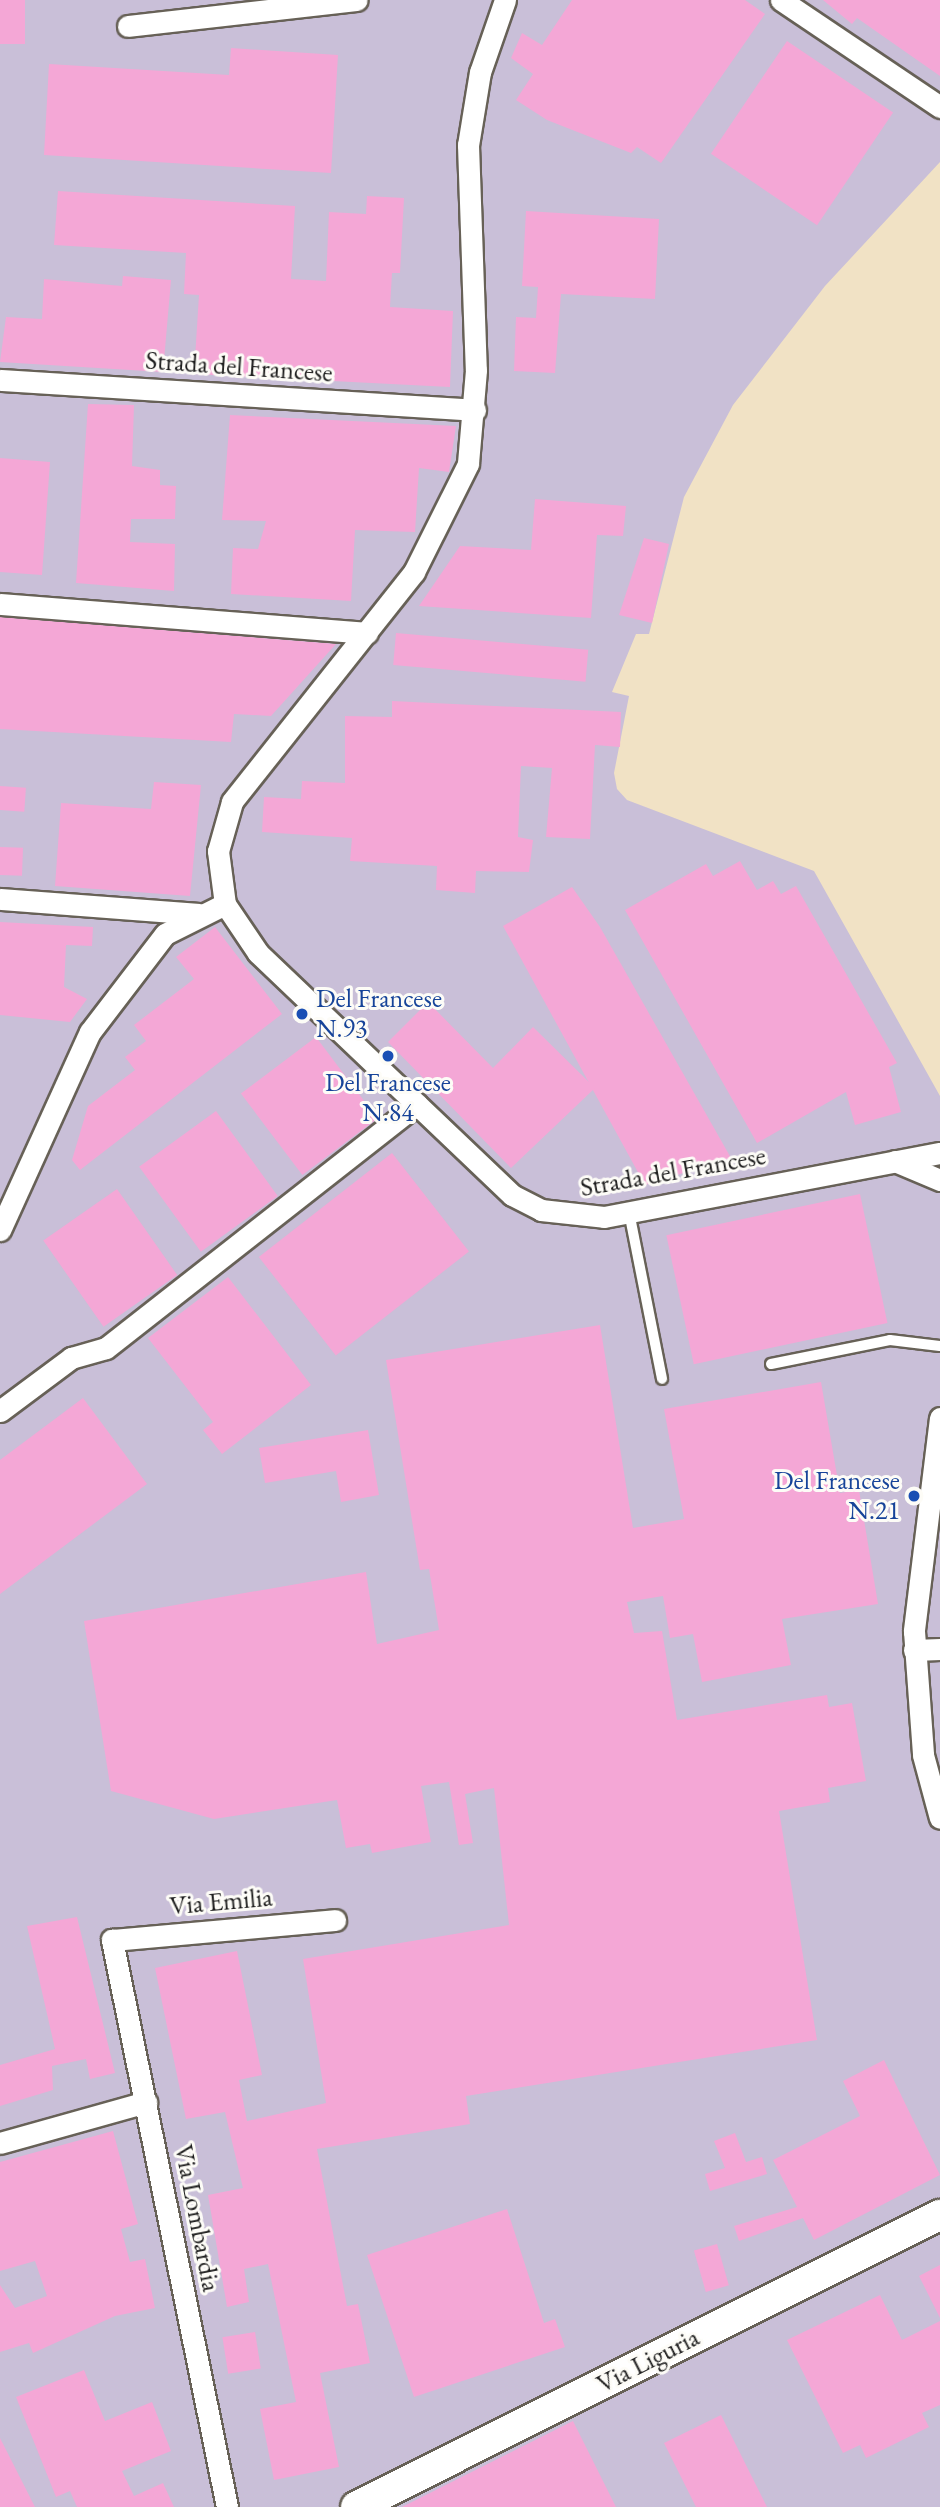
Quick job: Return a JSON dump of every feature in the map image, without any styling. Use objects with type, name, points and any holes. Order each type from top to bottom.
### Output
[{"type":"street","points":[[128,26],[357,0]]},
{"type":"street","name":"Strada del Francese","points":[[505,0],[480,72],[468,145],[475,410],[468,464],[446,519],[368,633],[232,802],[218,851],[225,904],[258,953],[526,1204],[574,1217],[629,1212],[940,1153]]},
{"type":"street","points":[[780,0],[940,107]]},
{"type":"street","name":"Strada del Francese","points":[[0,380],[475,410]]},
{"type":"street","points":[[0,604],[368,633]]},
{"type":"street","points":[[0,899],[198,914]]},
{"type":"street","points":[[0,1230],[90,1032],[165,934],[198,914],[225,904]]},
{"type":"street","points":[[0,1411],[71,1358],[106,1348],[417,1104]]},
{"type":"street","points":[[892,1160],[940,1180]]},
{"type":"street","points":[[940,1418],[914,1650],[923,1755],[940,1815]]},
{"type":"street","points":[[914,1650],[940,1649]]},
{"type":"street","name":"Via Emilia","points":[[112,1940],[335,1920]]},
{"type":"street","name":"Via Lombardia","points":[[112,1940],[227,2507]]},
{"type":"street","points":[[0,2143],[146,2102]]},
{"type":"street","name":"Via Liguria","points":[[356,2507],[940,2215]]},
{"type":"lane","points":[[629,1212],[662,1379]]},
{"type":"lane","points":[[771,1364],[890,1340],[940,1346]]},
{"type":"shaded area","points":[[0,0],[940,0],[940,162],[825,286],[733,405],[684,497],[649,634],[636,634],[612,692],[629,696],[614,773],[617,789],[627,800],[814,871],[940,1096],[940,2507],[0,2507]]},
{"type":"building","points":[[0,0],[25,0],[25,44],[0,44]]},
{"type":"building","points":[[572,0],[745,0],[765,14],[661,163],[637,147],[631,153],[547,120],[516,100],[533,74],[511,58],[522,33],[542,45]]},
{"type":"building","points":[[823,0],[940,0],[940,76],[857,18],[852,24]]},
{"type":"building","points":[[787,41],[893,113],[817,225],[711,154]]},
{"type":"building","points":[[231,48],[338,55],[331,173],[44,155],[49,64],[229,75]]},
{"type":"building","points":[[58,191],[295,206],[291,279],[326,281],[329,212],[366,214],[367,196],[404,198],[400,273],[392,273],[390,307],[453,311],[450,387],[194,374],[199,295],[184,294],[186,253],[54,245]]},
{"type":"building","points":[[526,211],[659,219],[655,299],[561,294],[555,373],[514,371],[516,317],[536,318],[538,287],[522,286]]},
{"type":"building","points":[[123,276],[171,280],[163,372],[0,362],[6,317],[42,319],[44,279],[122,286]]},
{"type":"building","points":[[88,404],[134,405],[132,466],[160,470],[160,485],[176,486],[175,519],[131,519],[130,542],[175,544],[174,591],[76,583]]},
{"type":"building","points":[[230,415],[456,426],[449,472],[419,468],[415,532],[355,530],[351,601],[231,594],[233,548],[258,549],[266,521],[222,520]]},
{"type":"building","points":[[0,458],[50,462],[42,575],[0,572]]},
{"type":"building","points":[[535,499],[626,506],[623,536],[597,535],[591,618],[419,606],[460,546],[531,550]]},
{"type":"building","points":[[644,538],[669,544],[652,623],[619,615]]},
{"type":"building","points":[[0,617],[336,644],[271,716],[234,714],[231,742],[0,729]]},
{"type":"building","points":[[396,633],[588,650],[585,682],[393,665]]},
{"type":"building","points":[[392,701],[621,712],[620,747],[595,745],[590,839],[546,837],[552,768],[521,766],[518,837],[533,840],[529,872],[476,871],[475,893],[436,890],[437,866],[350,861],[352,838],[262,832],[264,797],[301,799],[302,781],[345,783],[345,716],[392,717]]},
{"type":"building","points":[[154,782],[201,785],[190,896],[55,886],[61,803],[151,809]]},
{"type":"building","points":[[0,786],[26,788],[24,812],[0,810]]},
{"type":"building","points":[[0,847],[23,848],[22,876],[0,875]]},
{"type":"building","points":[[740,861],[757,890],[773,881],[781,894],[796,886],[897,1063],[889,1067],[901,1112],[855,1125],[846,1092],[757,1143],[625,910],[706,864],[713,876]]},
{"type":"building","points":[[572,887],[600,927],[731,1158],[645,1185],[503,926]]},
{"type":"building","points":[[0,922],[93,927],[92,946],[66,945],[64,987],[87,999],[70,1022],[0,1015]]},
{"type":"building","points":[[215,927],[282,1014],[80,1170],[72,1160],[88,1106],[135,1070],[125,1057],[146,1041],[134,1025],[194,979],[176,957]]},
{"type":"building","points":[[428,1002],[493,1068],[533,1027],[595,1088],[511,1168],[388,1042]]},
{"type":"building","points":[[316,1037],[377,1118],[302,1175],[241,1094]]},
{"type":"building","points":[[216,1111],[278,1196],[201,1252],[139,1167]]},
{"type":"building","points":[[392,1153],[469,1252],[336,1356],[259,1257]]},
{"type":"building","points":[[117,1189],[177,1275],[104,1327],[43,1241]]},
{"type":"building","points":[[860,1194],[887,1323],[694,1364],[666,1235]]},
{"type":"building","points":[[228,1277],[311,1385],[222,1454],[203,1430],[213,1422],[148,1338]]},
{"type":"building","points":[[600,1325],[633,1528],[684,1519],[664,1409],[821,1382],[840,1493],[859,1490],[878,1604],[782,1619],[791,1665],[702,1682],[693,1634],[670,1638],[663,1596],[627,1602],[634,1633],[662,1631],[677,1720],[827,1695],[829,1707],[852,1703],[866,1781],[828,1788],[830,1802],[779,1811],[817,2040],[466,2096],[470,2124],[317,2149],[347,2306],[358,2304],[370,2363],[320,2373],[339,2467],[274,2480],[260,2409],[296,2402],[268,2264],[244,2269],[249,2302],[227,2307],[208,2195],[243,2188],[225,2112],[186,2119],[155,1968],[237,1951],[262,2075],[239,2080],[247,2121],[326,2103],[303,1959],[509,1925],[494,1788],[465,1794],[473,1843],[459,1845],[449,1782],[421,1786],[431,1842],[372,1853],[370,1844],[346,1848],[337,1800],[214,1819],[111,1791],[84,1621],[366,1572],[377,1644],[439,1630],[429,1569],[420,1570],[386,1360]]},
{"type":"building","points":[[83,1398],[147,1484],[0,1594],[0,1460]]},
{"type":"building","points":[[368,1430],[379,1495],[341,1502],[336,1471],[265,1483],[259,1448]]},
{"type":"building","points":[[77,1917],[115,2073],[90,2079],[86,2059],[52,2066],[53,2090],[0,2106],[0,2065],[55,2049],[27,1926]]},
{"type":"building","points":[[884,2060],[940,2175],[814,2240],[803,2218],[739,2241],[734,2226],[797,2207],[773,2160],[860,2116],[843,2081]]},
{"type":"building","points":[[113,2131],[138,2224],[121,2229],[130,2262],[145,2259],[155,2308],[115,2316],[33,2353],[29,2343],[0,2352],[0,2285],[15,2308],[47,2296],[35,2261],[0,2271],[0,2162]]},
{"type":"building","points":[[735,2133],[746,2162],[762,2157],[767,2174],[710,2191],[705,2174],[725,2168],[714,2141]]},
{"type":"building","points":[[507,2209],[544,2323],[555,2319],[565,2347],[414,2397],[367,2255]]},
{"type":"building","points":[[717,2244],[729,2285],[706,2292],[694,2251]]},
{"type":"building","points":[[940,2265],[940,2318],[919,2276]]},
{"type":"building","points":[[880,2295],[902,2340],[940,2321],[940,2405],[922,2413],[929,2427],[866,2458],[860,2445],[843,2453],[787,2340]]},
{"type":"building","points":[[255,2332],[261,2369],[228,2374],[222,2337]]},
{"type":"building","points":[[84,2370],[105,2421],[152,2402],[171,2451],[122,2471],[134,2496],[163,2483],[174,2507],[77,2507],[70,2491],[56,2497],[16,2397]]},
{"type":"building","points":[[721,2415],[767,2507],[696,2507],[664,2443]]},
{"type":"building","points":[[573,2421],[616,2507],[402,2507]]},
{"type":"building","points":[[0,2438],[35,2507],[0,2507]]},
{"type":"place","name":"Del Francese N.93","points":[[302,1014]]},
{"type":"place","name":"Del Francese N.84","points":[[388,1056]]},
{"type":"place","name":"Del Francese N.21","points":[[914,1496]]}]
